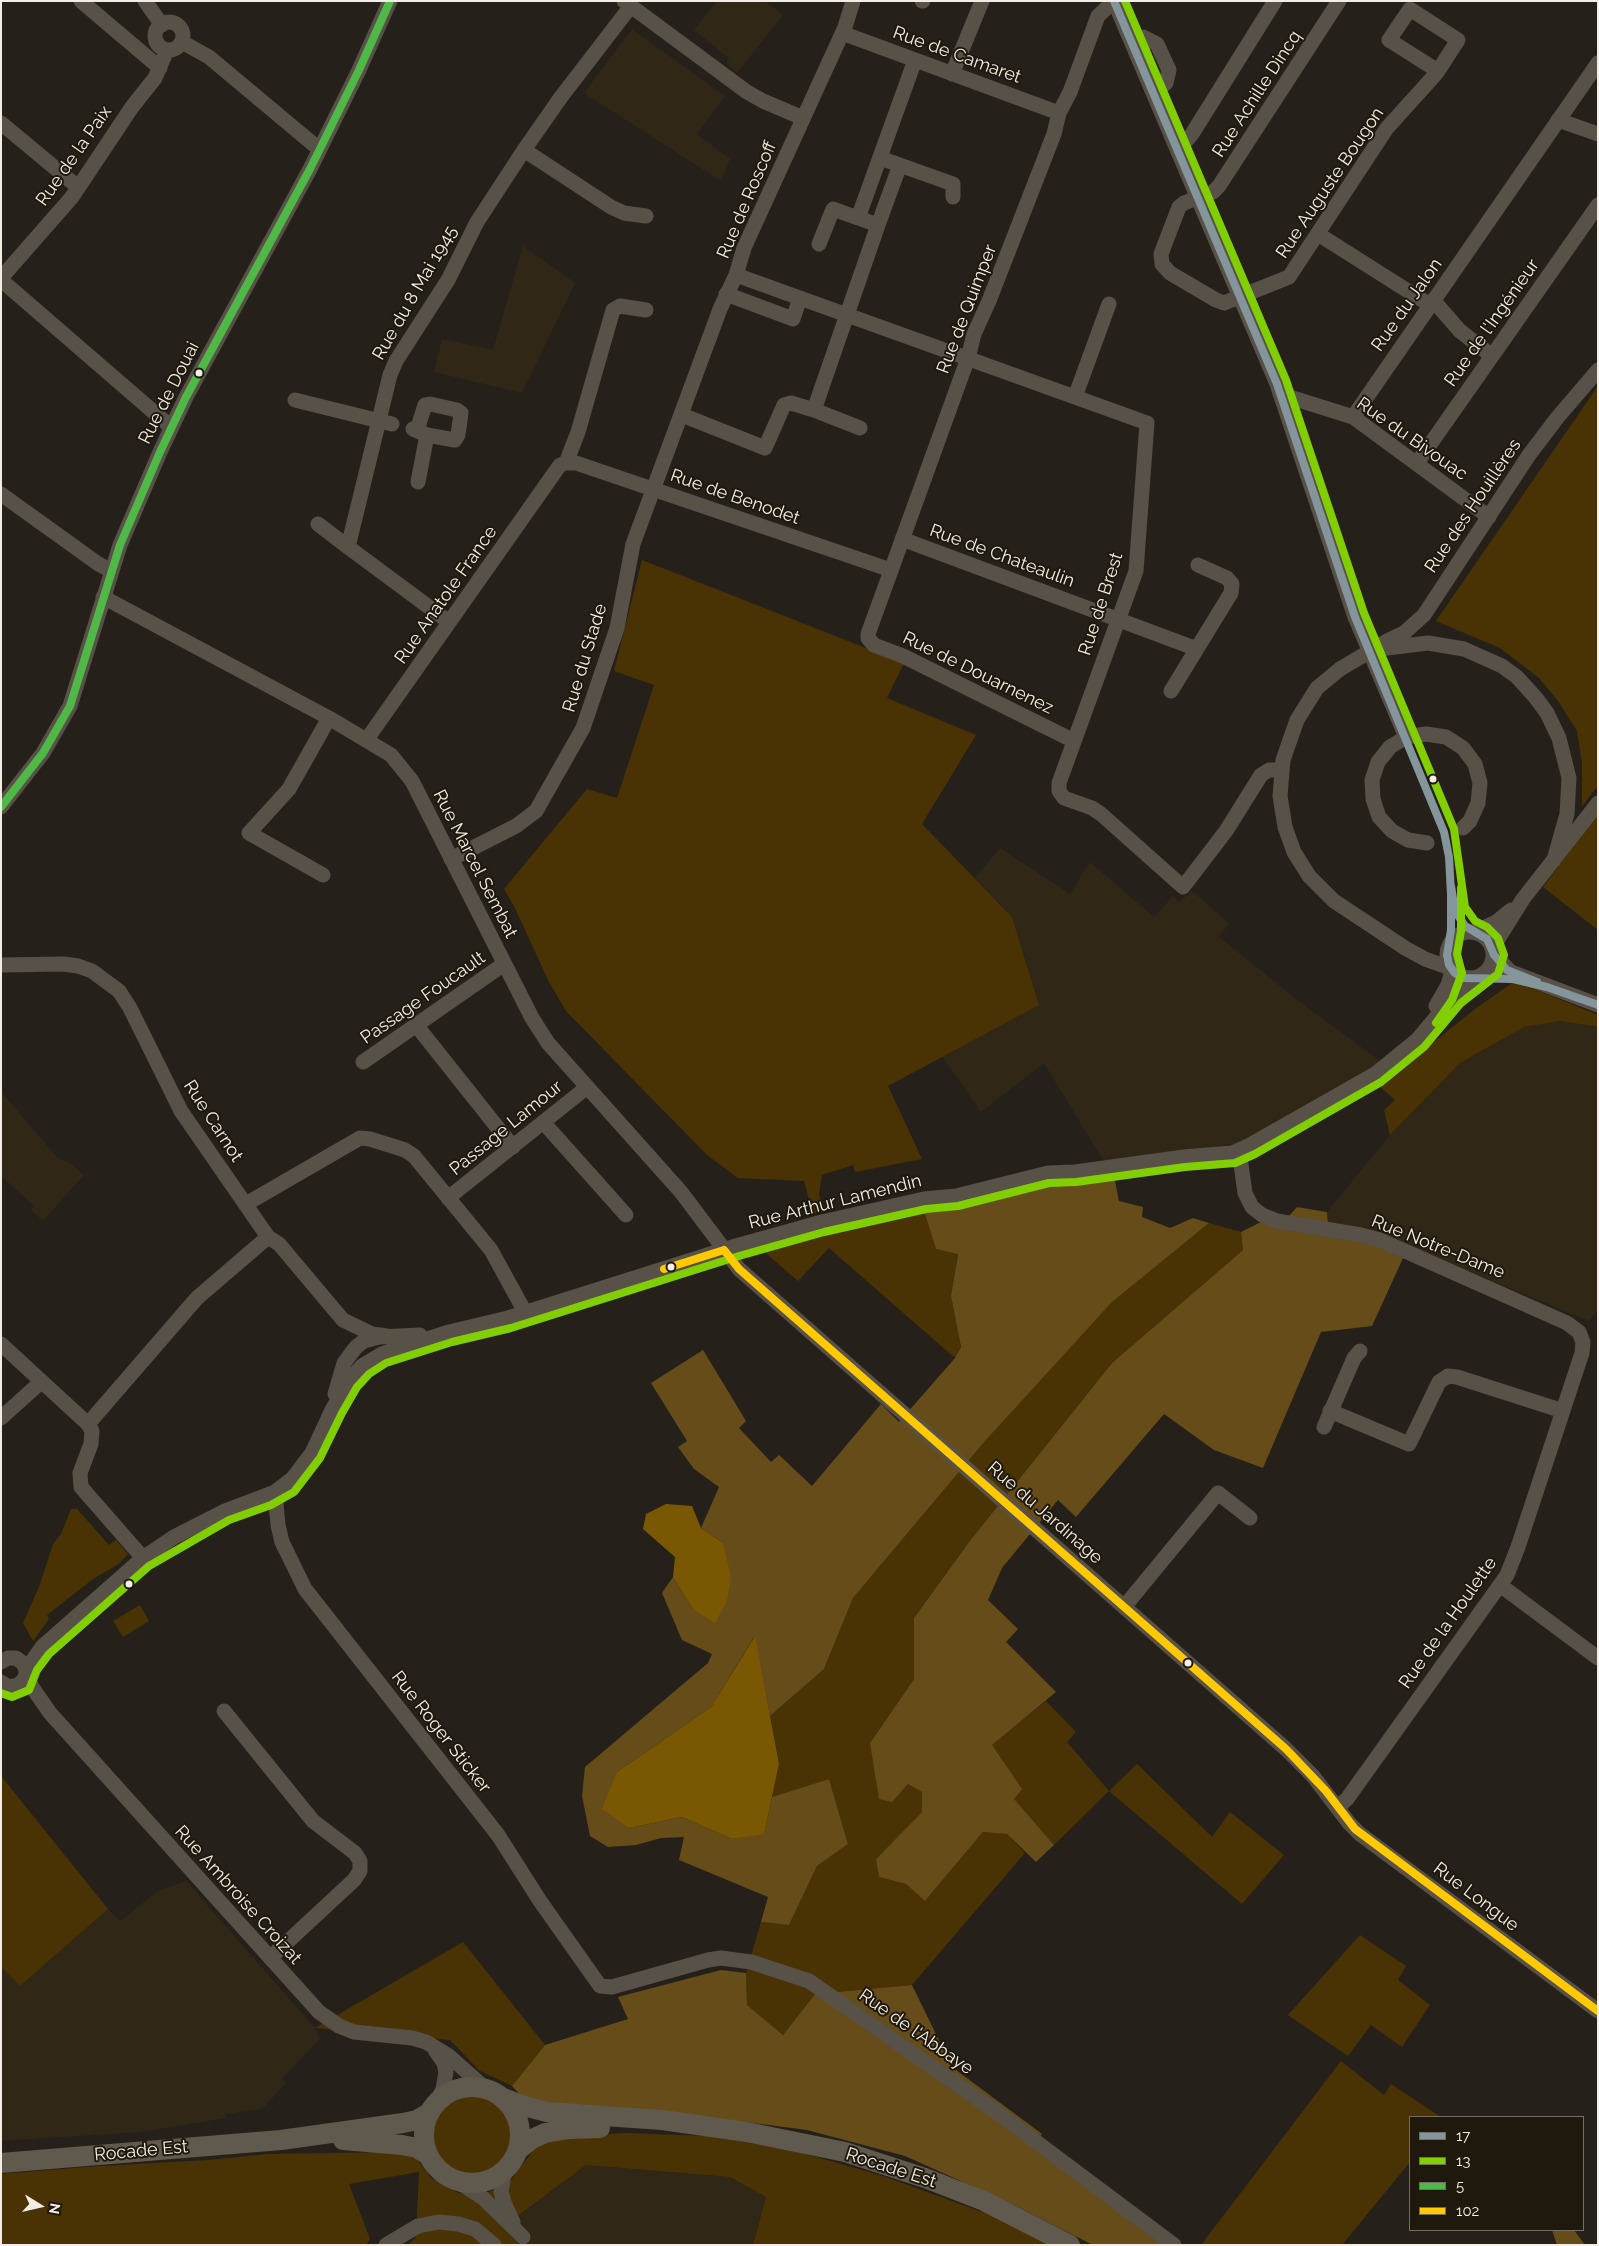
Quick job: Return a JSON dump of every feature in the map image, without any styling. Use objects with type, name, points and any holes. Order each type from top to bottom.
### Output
[{"type":"main road","points":[[271,2141],[417,2120],[446,2094],[462,2087],[493,2093],[524,2106],[547,2112],[654,2119],[700,2126]]},
{"type":"main road","points":[[493,2093],[512,2109],[517,2119],[520,2135],[517,2151]]},
{"type":"main road","points":[[433,2107],[423,2134],[428,2155],[441,2172],[455,2180],[465,2182],[482,2182],[492,2178],[505,2169],[517,2151],[537,2136],[553,2131],[588,2128],[700,2126]]},
{"type":"main road","name":"Rocade Est","points":[[700,2126],[746,2132],[820,2146],[887,2165],[984,2201],[1070,2245]]},
{"type":"main road","points":[[271,2141],[341,2140],[386,2143],[410,2146],[428,2155]]},
{"type":"main road","name":"Rocade Est","points":[[1,2163],[271,2141]]},
{"type":"street","points":[[81,1],[160,68]]},
{"type":"street","points":[[145,1],[162,25]]},
{"type":"street","name":"Rue de Douai","points":[[1,807],[43,754],[70,706],[111,571],[128,524],[171,427],[319,149],[362,63],[390,1]]},
{"type":"street","points":[[952,74],[982,1]]},
{"type":"street","points":[[1114,1],[1137,39],[1153,93],[1280,394],[1355,617],[1406,737]]},
{"type":"street","name":"Rue de Quimper","points":[[868,638],[869,630],[968,358],[974,334],[989,301],[1054,134],[1059,113],[1070,92],[1098,16],[1114,1]]},
{"type":"street","points":[[1176,144],[1187,140],[1192,134],[1275,1]]},
{"type":"street","name":"Rue Achille Dincq","points":[[1240,297],[1227,302],[1218,302],[1170,274],[1162,264],[1161,251],[1179,207],[1213,192],[1219,186],[1339,1]]},
{"type":"street","name":"Rue de Roscoff","points":[[682,415],[726,294],[736,275],[744,248],[842,33],[853,2]]},
{"type":"street","points":[[628,4],[762,102],[803,118]]},
{"type":"street","name":"Rue du 8 Mai 1945","points":[[348,547],[385,423],[392,368],[448,280],[477,222],[524,150],[628,4]]},
{"type":"street","name":"Rue Auguste Bougon","points":[[1240,297],[1289,277],[1392,122],[1438,71],[1458,40],[1410,9],[1389,40],[1438,71]]},
{"type":"street","points":[[171,23],[179,27],[183,35],[182,42],[176,48],[167,50],[160,46],[156,38],[157,32],[162,25],[171,23]]},
{"type":"street","name":"Rue de Camaret","points":[[842,33],[1059,113]]},
{"type":"street","points":[[1137,39],[1156,44],[1169,70],[1166,83],[1153,93]]},
{"type":"street","points":[[182,42],[209,57],[319,149]]},
{"type":"street","name":"Rue de la Paix","points":[[1,279],[78,187],[160,68],[167,50]]},
{"type":"street","points":[[858,218],[915,60]]},
{"type":"street","name":"Rue du Jalon","points":[[1353,417],[1598,63]]},
{"type":"street","points":[[1558,120],[1598,134]]},
{"type":"street","points":[[1,123],[78,187]]},
{"type":"street","points":[[524,150],[611,207],[624,213],[646,216]]},
{"type":"street","points":[[880,158],[953,184],[953,197]]},
{"type":"street","points":[[814,410],[849,315],[878,225],[900,165]]},
{"type":"street","name":"Rue de l'Ingénieur","points":[[1417,463],[1598,205]]},
{"type":"street","points":[[819,244],[834,209],[878,225]]},
{"type":"street","points":[[1318,234],[1432,303],[1460,330],[1492,356]]},
{"type":"street","points":[[736,275],[1075,397],[1109,304]]},
{"type":"street","points":[[1,279],[171,427]]},
{"type":"street","points":[[726,294],[792,319],[800,298]]},
{"type":"street","name":"Rue Anatole France","points":[[366,739],[561,467],[578,432],[612,313],[620,306],[646,310]]},
{"type":"street","name":"Rue des Houillères","points":[[1451,969],[1415,953],[1334,901],[1309,876],[1294,852],[1285,826],[1280,796],[1281,770],[1288,741],[1310,697],[1326,679],[1370,650],[1404,633],[1424,615],[1542,437],[1598,370]]},
{"type":"street","name":"Rue du Bivouac","points":[[1280,394],[1353,417],[1489,517]]},
{"type":"street","name":"Rue de Brest","points":[[1075,397],[1147,422],[1137,565],[1059,783],[1059,791],[1064,798],[1092,808],[1101,814],[1183,887],[1226,831],[1261,775],[1268,770],[1281,770]]},
{"type":"street","points":[[295,400],[385,423]]},
{"type":"street","points":[[682,415],[766,448],[784,405],[791,403],[860,428]]},
{"type":"street","name":"Rue du Stade","points":[[451,859],[516,826],[536,811],[587,719],[612,643],[633,544],[682,415]]},
{"type":"street","points":[[418,482],[419,431]]},
{"type":"street","name":"Rue de Benodet","points":[[561,467],[576,463],[891,570]]},
{"type":"street","points":[[1,494],[97,564],[111,571]]},
{"type":"street","points":[[318,524],[449,622]]},
{"type":"street","name":"Rue de Chateaulin","points":[[902,539],[1197,649]]},
{"type":"street","points":[[1170,691],[1229,598],[1232,588],[1227,578],[1198,565]]},
{"type":"street","name":"Rue Marcel Sembat","points":[[103,597],[328,718],[391,755],[407,774],[532,1018],[548,1043],[586,1088],[681,1192],[724,1250]]},
{"type":"street","name":"Rue de Douarnenez","points":[[868,638],[874,645],[904,656],[1074,741]]},
{"type":"street","points":[[1370,650],[1428,644],[1464,649],[1502,666],[1517,677],[1533,694],[1555,728],[1568,769],[1568,804],[1554,860]]},
{"type":"street","points":[[323,875],[249,833],[289,789],[328,718]]},
{"type":"street","points":[[1427,843],[1408,840],[1392,831],[1379,816],[1372,799],[1372,780],[1378,762],[1390,747],[1406,737],[1426,734],[1446,737],[1463,748],[1474,764],[1480,783],[1478,803],[1475,812],[1463,828]]},
{"type":"street","points":[[1403,1052],[1423,1034],[1454,996],[1490,968],[1498,939],[1523,899],[1598,803]]},
{"type":"street","points":[[1523,899],[1496,922],[1475,932],[1460,934],[1449,946],[1446,955],[1451,969],[1463,978],[1508,978],[1547,987]]},
{"type":"street","points":[[1475,932],[1487,939],[1493,953],[1511,972],[1598,1005]]},
{"type":"street","points":[[1415,953],[1432,952],[1449,946]]},
{"type":"street","name":"Rue Carnot","points":[[1,965],[64,964],[78,966],[92,971],[119,991],[130,1008],[181,1111],[268,1237],[279,1244],[343,1320],[372,1334],[387,1336]]},
{"type":"street","name":"Passage Foucault","points":[[363,1062],[504,964]]},
{"type":"street","points":[[1403,1052],[1443,995],[1451,969]]},
{"type":"street","points":[[416,1025],[512,1147]]},
{"type":"street","name":"Rue Arthur Lamendin","points":[[449,1332],[525,1312],[724,1250],[822,1222],[924,1199],[963,1194],[1048,1173],[1120,1167],[1177,1158],[1224,1154],[1239,1150],[1362,1082],[1403,1052]]},
{"type":"street","name":"Passage Lamour","points":[[448,1198],[586,1088]]},
{"type":"street","points":[[543,1122],[626,1215]]},
{"type":"street","points":[[246,1204],[355,1141],[365,1138],[410,1153],[494,1254],[525,1312]]},
{"type":"street","name":"Rue Notre-Dame","points":[[1239,1150],[1246,1193],[1252,1207],[1262,1215],[1277,1221],[1380,1240],[1567,1322],[1575,1328]]},
{"type":"street","points":[[88,1424],[197,1298],[268,1237]]},
{"type":"street","name":"Rue du Jardinage","points":[[724,1250],[739,1269],[1293,1755],[1338,1807]]},
{"type":"street","points":[[343,1320],[353,1337],[356,1347],[354,1365],[349,1381]]},
{"type":"street","name":"Rue de la Houlette","points":[[1338,1807],[1347,1799],[1500,1585],[1517,1552],[1583,1347],[1582,1337],[1575,1328]]},
{"type":"street","points":[[333,1408],[344,1363],[356,1347],[364,1341],[387,1336],[449,1332]]},
{"type":"street","points":[[5,1685],[22,1683],[38,1652],[143,1558],[174,1537],[217,1516],[275,1492],[292,1479],[307,1461],[319,1440],[333,1408],[349,1381],[362,1366],[382,1354],[449,1332]]},
{"type":"street","points":[[1,1344],[88,1424],[92,1431],[91,1444],[80,1473],[81,1487],[143,1558]]},
{"type":"street","points":[[1324,1427],[1354,1358],[1360,1351]]},
{"type":"street","points":[[1330,1411],[1409,1444],[1439,1382],[1448,1376],[1562,1411]]},
{"type":"street","points":[[1,1418],[42,1382]]},
{"type":"street","name":"Rue Roger Sticker","points":[[275,1492],[278,1525],[282,1542],[306,1589],[498,1835],[540,1901],[600,1986]]},
{"type":"street","points":[[1124,1607],[1218,1493],[1250,1518]]},
{"type":"street","points":[[1500,1585],[1598,1658]]},
{"type":"street","points":[[7,1658],[27,1653],[54,1636]]},
{"type":"street","name":"Rue Ambroise Croizat","points":[[7,1658],[22,1662],[32,1687],[50,1713],[314,2007],[339,2026],[363,2033],[412,2038],[431,2045],[449,2056],[493,2093]]},
{"type":"street","name":"Rue Ambroise Croizat","points":[[5,1685],[30,1698],[50,1713]]},
{"type":"street","points":[[224,1711],[313,1821],[355,1853],[360,1861],[360,1871],[354,1880],[270,1958]]},
{"type":"street","name":"Rue Longue","points":[[1338,1807],[1349,1823],[1360,1834],[1598,2011]]},
{"type":"street","name":"Rue de l'Abbaye","points":[[600,1986],[612,1987],[721,1958],[751,1962],[809,1981],[995,2111],[1174,2245]]},
{"type":"street","points":[[431,2045],[441,2058],[446,2072],[443,2089],[433,2107]]},
{"type":"street","points":[[505,2169],[502,2183],[502,2199],[526,2241]]},
{"type":"street","points":[[455,2180],[483,2198],[526,2241]]},
{"type":"street","points":[[386,2245],[418,2226],[439,2222],[458,2224],[475,2229],[494,2245]]},
{"type":"shaded area","points":[[717,1],[765,1],[783,15],[737,73],[726,63],[729,58],[694,30]]},
{"type":"shaded area","points":[[632,29],[725,96],[697,134],[730,159],[721,181],[584,93]]},
{"type":"shaded area","points":[[523,246],[575,283],[522,393],[434,372],[442,339],[493,350]]},
{"type":"shaded area","points":[[1598,386],[1598,786],[1582,806],[1582,763],[1577,731],[1558,701],[1539,678],[1500,648],[1436,621]]},
{"type":"shaded area","points":[[642,560],[904,663],[887,698],[976,735],[922,824],[1012,917],[1039,1005],[888,1086],[922,1159],[855,1172],[853,1165],[822,1175],[819,1194],[824,1211],[813,1214],[804,1181],[738,1178],[707,1155],[566,1011],[548,980],[514,906],[504,889],[587,789],[617,798],[654,685],[614,671]]},
{"type":"shaded area","points":[[1598,813],[1598,930],[1543,887]]},
{"type":"shaded area","points":[[1000,848],[1070,894],[1090,862],[1154,917],[1173,896],[1179,902],[1192,891],[1229,923],[1219,937],[1300,1002],[1383,1063],[1244,1143],[1105,1163],[1044,1063],[981,1112],[942,1056],[1039,1004],[1012,917],[975,878]]},
{"type":"shaded area","points":[[1515,981],[1598,1015],[1598,1027],[1560,1021],[1524,1027],[1460,1063],[1390,1135],[1384,1110],[1395,1100],[1379,1086],[1475,1009]]},
{"type":"shaded area","points":[[1560,1021],[1598,1027],[1598,1310],[1589,1321],[1408,1246],[1328,1224],[1327,1212],[1390,1135],[1460,1063],[1524,1027]]},
{"type":"shaded area","points":[[2,1093],[58,1158],[70,1163],[84,1175],[43,1221],[31,1210],[34,1206],[1,1176]]},
{"type":"shaded area","points":[[1083,1176],[1114,1176],[1119,1201],[1143,1207],[1142,1217],[1170,1228],[1193,1218],[1209,1223],[1111,1303],[985,1441],[853,1598],[824,1669],[770,1716],[754,1637],[711,1707],[617,1772],[629,1828],[682,1817],[732,1839],[764,1833],[772,1797],[829,1779],[848,1844],[817,1866],[789,1925],[761,1922],[768,1897],[679,1860],[684,1837],[661,1838],[636,1845],[608,1847],[590,1836],[582,1796],[585,1767],[708,1663],[712,1654],[682,1640],[662,1593],[673,1577],[693,1609],[723,1543],[701,1528],[719,1487],[694,1469],[678,1447],[687,1441],[651,1383],[703,1350],[746,1421],[739,1428],[771,1462],[779,1455],[812,1486],[881,1404],[899,1422],[955,1358],[961,1347],[951,1296],[958,1254],[936,1249],[923,1208]]},
{"type":"shaded area","points":[[1297,1207],[1327,1212],[1328,1224],[1404,1256],[1372,1326],[1321,1332],[1263,1468],[1214,1450],[1164,1414],[1076,1517],[1058,1500],[1002,1568],[988,1600],[1018,1629],[1006,1642],[1056,1692],[992,1745],[1022,1789],[1014,1799],[1054,1845],[1036,1862],[1007,1834],[983,1832],[925,1901],[906,1884],[879,1877],[876,1859],[922,1812],[922,1792],[908,1784],[892,1802],[879,1799],[870,1743],[914,1679],[914,1618],[969,1542],[1112,1363],[1243,1250],[1241,1232],[1261,1222],[1281,1225]]},
{"type":"shaded area","points":[[923,1208],[936,1249],[958,1253],[951,1296],[961,1347],[955,1358],[829,1248],[798,1281],[761,1249],[820,1232]]},
{"type":"shaded area","points":[[1209,1223],[1241,1232],[1243,1250],[1112,1363],[969,1542],[914,1618],[914,1679],[870,1743],[892,1801],[908,1784],[922,1792],[922,1812],[876,1859],[879,1877],[906,1884],[925,1901],[983,1832],[1007,1834],[1025,1853],[912,1985],[815,1994],[783,2035],[747,2005],[746,1973],[761,1922],[789,1925],[817,1866],[848,1844],[829,1779],[772,1797],[779,1764],[770,1716],[824,1669],[853,1598],[1056,1360],[1111,1303]]},
{"type":"shaded area","points":[[666,1504],[692,1506],[701,1528],[723,1543],[731,1578],[727,1601],[715,1623],[693,1609],[673,1577],[675,1557],[643,1529],[646,1514]]},
{"type":"shaded area","points":[[71,1509],[77,1509],[109,1545],[116,1540],[128,1554],[119,1564],[93,1579],[47,1615],[49,1619],[33,1641],[23,1623],[39,1587],[53,1544],[61,1534]]},
{"type":"shaded area","points":[[140,1605],[149,1621],[123,1637],[113,1621]]},
{"type":"shaded area","points":[[755,1636],[779,1764],[764,1834],[732,1839],[682,1817],[629,1828],[602,1809],[617,1772],[711,1707]]},
{"type":"shaded area","points":[[1046,1701],[1076,1732],[1067,1742],[1109,1791],[1054,1845],[1013,1799],[991,1745]]},
{"type":"shaded area","points":[[1137,1764],[1212,1837],[1230,1812],[1284,1855],[1242,1904],[1109,1791]]},
{"type":"shaded area","points":[[1,1776],[108,1909],[20,1986],[1,1967]]},
{"type":"shaded area","points":[[186,1881],[315,2028],[320,2039],[282,2079],[286,2083],[262,2109],[226,2114],[226,2118],[140,2132],[1,2141],[1,1967],[20,1986],[108,1909],[120,1921],[158,1891]]},
{"type":"shaded area","points":[[1360,1935],[1406,1966],[1398,1980],[1430,2005],[1402,2047],[1371,2025],[1348,2056],[1288,2015]]},
{"type":"shaded area","points":[[463,1942],[545,2045],[512,2086],[480,2071],[450,2040],[315,2028]]},
{"type":"shaded area","points":[[721,1970],[746,1973],[747,2005],[783,2035],[815,1994],[912,1985],[952,2067],[1042,2134],[1032,2147],[1164,2245],[1093,2245],[1012,2204],[905,2156],[807,2130],[662,2111],[552,2105],[522,2097],[512,2086],[545,2045],[628,2019],[618,1997]]},
{"type":"shaded area","points":[[1341,2061],[1384,2095],[1391,2084],[1439,2116],[1409,2116],[1409,2163],[1342,2245],[1201,2245]]},
{"type":"shaded area","points":[[472,2094],[487,2097],[500,2106],[509,2119],[512,2134],[509,2149],[500,2162],[487,2171],[472,2174],[457,2171],[444,2162],[435,2149],[432,2134],[435,2119],[444,2106],[457,2097]]},
{"type":"shaded area","points":[[624,2133],[709,2136],[781,2147],[883,2176],[1007,2221],[1049,2245],[753,2245],[766,2197],[730,2177],[586,2165],[503,2227],[520,2245],[408,2245],[416,2237],[419,2172],[349,2184],[370,2239],[366,2245],[1,2245],[1,2174],[208,2160],[268,2154],[392,2152],[415,2157],[431,2178],[456,2192],[474,2198],[508,2184],[538,2144],[554,2138]]},
{"type":"shaded area","points":[[586,2165],[730,2177],[766,2197],[753,2245],[520,2245],[503,2228]]},
{"type":"shaded area","points":[[1552,2231],[1575,2231],[1585,2245],[1557,2245]]},
{"type":"transit line","name":"5","points":[[1,807],[43,753],[70,706],[120,545],[160,452],[186,397],[310,169],[359,70],[390,1]]},
{"type":"transit line","name":"17","points":[[1114,1],[1277,384],[1355,617],[1444,832],[1449,857],[1451,894],[1451,930],[1447,955],[1449,965],[1455,973],[1463,978],[1513,979],[1547,987],[1598,1005]]},
{"type":"transit line","name":"13","points":[[1,1693],[12,1697],[29,1690],[37,1670],[49,1654],[149,1566],[229,1520],[271,1505],[294,1492],[320,1458],[357,1387],[369,1374],[386,1363],[452,1342],[511,1328],[739,1256],[824,1232],[926,1209],[958,1206],[1049,1183],[1076,1182],[1185,1167],[1235,1163],[1255,1154],[1381,1082],[1424,1047],[1461,1003],[1498,974],[1504,955],[1498,938],[1487,927],[1475,921],[1465,907],[1454,829],[1364,613],[1286,380],[1125,1]]},
{"type":"transit line","name":"17","points":[[1451,886],[1455,911],[1465,926],[1487,939],[1494,955],[1507,970],[1537,982]]},
{"type":"transit line","name":"13","points":[[1436,1023],[1452,1000],[1462,973],[1457,954],[1461,931],[1461,888]]},
{"type":"transit line","name":"102","points":[[724,1250],[739,1269],[1286,1749],[1326,1791],[1355,1829],[1598,2011]]},
{"type":"transit line","name":"102","points":[[664,1269],[724,1250]]}]
